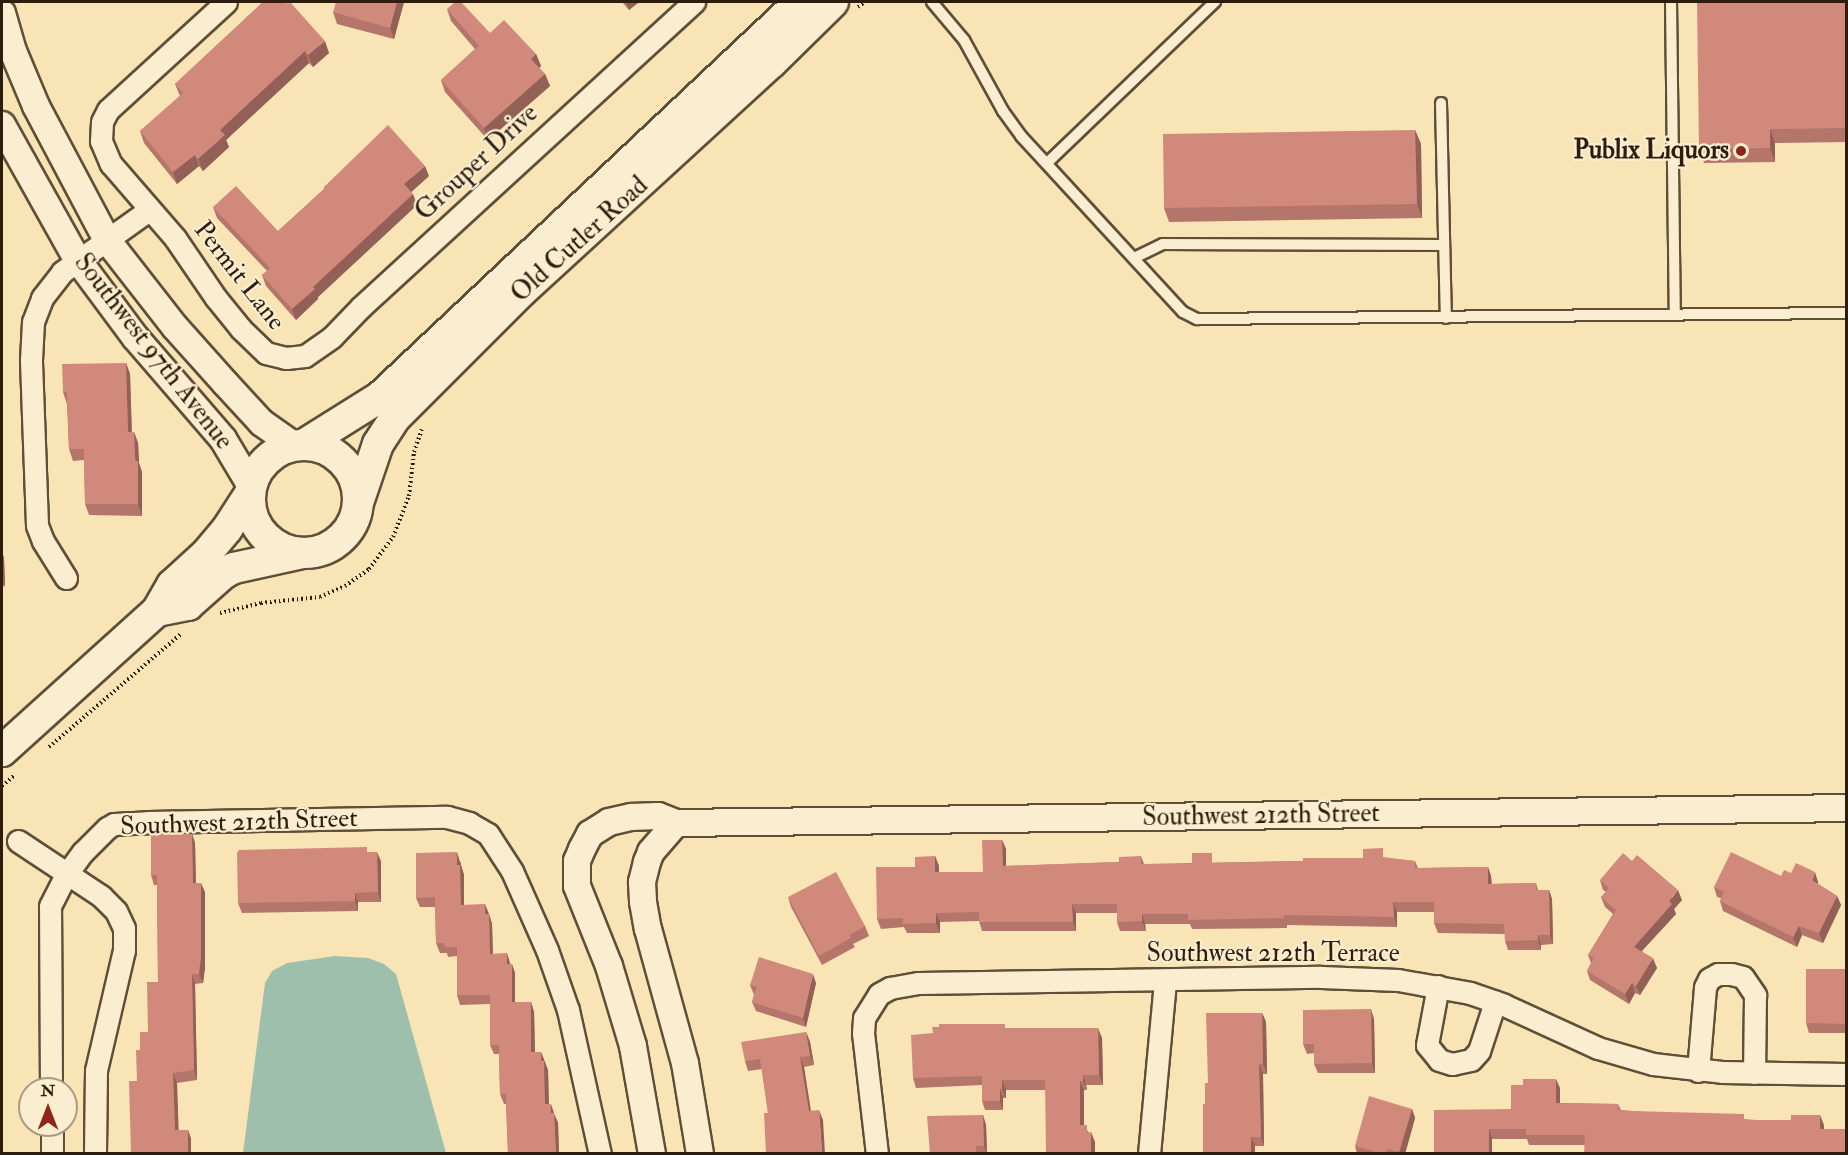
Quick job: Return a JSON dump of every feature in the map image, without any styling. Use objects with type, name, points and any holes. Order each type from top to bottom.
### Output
[{"type":"main road","name":"Old Cutler Road","points":[[300,445],[380,396],[800,2]]},
{"type":"main road","name":"Old Cutler Road","points":[[359,500],[378,444],[395,418],[522,291],[771,63],[833,2]]},
{"type":"main road","points":[[2,751],[156,612],[172,585],[207,554],[227,529],[266,459],[284,448],[300,445],[326,449],[344,461],[355,479],[359,500],[354,520],[342,538],[324,549],[234,568],[223,574],[188,605],[156,612]]},
{"type":"main road","points":[[250,491],[253,519],[264,536],[282,549],[303,553]]},
{"type":"street","name":"Permit Lane","points":[[226,2],[108,110],[100,131],[106,158],[175,238],[216,298],[257,347],[276,357],[294,358]]},
{"type":"street","name":"Grouper Drive","points":[[294,358],[305,356],[332,337],[361,307],[694,2]]},
{"type":"street","name":"Southwest 97th Avenue","points":[[2,13],[7,59],[36,106],[107,240],[168,318],[262,423],[300,445]]},
{"type":"street","name":"Southwest 97th Avenue","points":[[2,125],[77,259],[135,337],[223,439],[250,491]]},
{"type":"street","points":[[66,578],[43,541],[37,525],[31,336],[42,298],[52,282],[77,259],[149,210]]},
{"type":"street","name":"Southwest 212th Street","points":[[676,823],[1846,808]]},
{"type":"street","points":[[652,1154],[633,1046],[609,966],[580,897],[576,874],[577,861],[591,834],[609,822],[631,817],[658,816],[676,823],[651,852],[642,882],[644,902],[648,929],[685,1063],[700,1154]]},
{"type":"street","name":"Southwest 212th Street","points":[[51,1077],[49,920],[56,890],[95,838],[114,824],[447,817],[470,823],[488,834],[512,871],[559,982],[580,1059],[600,1154]]},
{"type":"street","points":[[18,841],[109,903],[122,919],[124,950],[96,1070],[95,1154]]},
{"type":"street","points":[[1698,1071],[1705,987],[1709,979],[1718,974],[1731,974],[1743,977],[1755,995],[1754,1073]]},
{"type":"street","name":"Southwest 212th Terrace","points":[[877,1154],[863,1033],[864,1018],[879,994],[890,988],[919,983],[1367,977],[1438,986],[1495,1002],[1598,1048],[1653,1064],[1698,1071],[1846,1074]]},
{"type":"street","points":[[1149,1154],[1165,980]]},
{"type":"street","points":[[1438,986],[1427,1045],[1438,1060],[1452,1064],[1471,1060],[1479,1051],[1495,1002]]},
{"type":"street","points":[[52,1137],[52,1154]]},
{"type":"lane","points":[[932,2],[964,40],[1003,111],[1021,136],[1183,312],[1197,319],[1846,313]]},
{"type":"lane","points":[[1047,163],[1215,2]]},
{"type":"lane","points":[[1671,2],[1675,315]]},
{"type":"lane","points":[[1441,103],[1446,318]]},
{"type":"lane","points":[[1134,258],[1163,244],[1444,245]]},
{"type":"shaded area","points":[[335,956],[368,958],[384,964],[396,974],[446,1153],[243,1153],[265,983],[272,971],[287,963]]},
{"type":"building","points":[[263,2],[286,2],[288,4],[290,2],[325,41],[308,55],[305,51],[220,130],[225,135],[198,159],[195,155],[173,172],[140,131],[183,93],[175,84]]},
{"type":"building","points":[[336,2],[397,2],[390,28],[333,12]]},
{"type":"building","points":[[455,2],[461,2],[490,33],[504,20],[536,54],[531,59],[545,74],[484,128],[441,80],[479,46],[447,9]]},
{"type":"building","points":[[1697,2],[1846,2],[1846,128],[1770,129],[1770,148],[1699,149]]},
{"type":"building","points":[[388,125],[425,166],[404,184],[413,194],[292,309],[262,275],[270,268],[213,207],[236,186],[278,231],[325,189],[324,187]]},
{"type":"building","points":[[1415,130],[1417,204],[1164,208],[1163,134]]},
{"type":"building","points":[[126,363],[128,432],[134,432],[135,461],[138,461],[138,504],[85,504],[84,449],[69,449],[67,392],[63,392],[62,364]]},
{"type":"building","points":[[151,834],[192,834],[193,883],[201,883],[201,958],[199,974],[192,974],[194,1070],[173,1073],[175,1130],[188,1130],[188,1154],[131,1154],[129,1081],[137,1081],[136,1050],[140,1050],[140,1032],[148,1032],[147,982],[158,982],[157,875],[151,875]]},
{"type":"building","points":[[982,840],[1002,840],[1003,866],[1119,862],[1119,857],[1141,856],[1141,864],[1192,864],[1192,853],[1212,853],[1212,863],[1303,861],[1303,858],[1363,858],[1363,849],[1383,848],[1383,857],[1415,861],[1415,868],[1488,867],[1488,884],[1536,883],[1536,890],[1549,890],[1550,935],[1538,935],[1538,940],[1505,941],[1504,924],[1434,923],[1434,902],[1393,902],[1394,917],[1284,915],[1284,918],[1188,920],[1188,914],[1142,914],[1142,921],[1117,922],[1117,904],[1072,904],[1073,922],[979,922],[979,912],[936,913],[936,923],[903,924],[903,918],[877,919],[876,867],[915,867],[915,857],[935,856],[935,872],[983,872]]},
{"type":"building","points":[[367,847],[367,852],[377,852],[378,892],[355,893],[355,901],[238,903],[237,853],[239,850]]},
{"type":"building","points":[[457,852],[457,865],[460,865],[461,905],[485,904],[485,914],[489,914],[490,954],[507,953],[507,964],[512,964],[512,1002],[531,1002],[531,1052],[541,1052],[541,1061],[544,1061],[545,1104],[551,1104],[551,1113],[554,1113],[556,1154],[508,1154],[506,1094],[500,1094],[499,1045],[490,1045],[490,995],[457,995],[457,947],[445,947],[444,943],[436,943],[435,897],[416,898],[416,853]]},
{"type":"building","points":[[1731,852],[1781,876],[1784,870],[1791,873],[1796,863],[1815,872],[1812,880],[1837,896],[1819,933],[1799,926],[1793,937],[1720,901],[1724,892],[1714,887]]},
{"type":"building","points":[[1623,853],[1632,861],[1637,855],[1678,890],[1669,901],[1672,904],[1634,947],[1653,958],[1636,986],[1632,983],[1625,994],[1587,971],[1594,958],[1588,955],[1616,910],[1601,897],[1609,888],[1600,880]]},
{"type":"building","points":[[836,872],[865,926],[850,935],[851,938],[819,956],[788,897]]},
{"type":"building","points":[[759,957],[813,974],[803,1018],[752,1002],[757,987],[750,985]]},
{"type":"building","points":[[1806,969],[1846,969],[1846,1024],[1806,1023]]},
{"type":"building","points":[[1371,1009],[1372,1063],[1314,1064],[1314,1044],[1303,1044],[1303,1010]]},
{"type":"building","points":[[1206,1013],[1262,1013],[1263,1064],[1259,1064],[1261,1137],[1251,1137],[1251,1154],[1198,1154],[1203,1153],[1203,1104],[1205,1104],[1205,1083],[1208,1083]]},
{"type":"building","points":[[939,1024],[1005,1024],[1005,1028],[1098,1028],[1099,1075],[1083,1075],[1083,1081],[1080,1081],[1080,1125],[1087,1125],[1087,1133],[1091,1132],[1091,1154],[1046,1154],[1045,1080],[1002,1080],[1000,1101],[982,1101],[982,1076],[913,1078],[911,1035],[933,1033],[932,1027],[939,1027]]},
{"type":"building","points":[[806,1032],[810,1056],[800,1057],[809,1111],[819,1110],[822,1154],[766,1154],[764,1113],[768,1113],[760,1059],[745,1061],[741,1042]]},
{"type":"building","points":[[1523,1079],[1556,1079],[1556,1103],[1618,1104],[1618,1110],[1631,1111],[1744,1114],[1744,1120],[1791,1120],[1791,1115],[1820,1115],[1820,1129],[1846,1129],[1846,1154],[1584,1154],[1585,1135],[1526,1135],[1526,1129],[1489,1129],[1489,1154],[1434,1154],[1434,1110],[1511,1109],[1511,1085],[1523,1085]]},
{"type":"building","points":[[1369,1096],[1412,1109],[1399,1152],[1388,1149],[1386,1154],[1382,1154],[1355,1146]]},
{"type":"building","points":[[983,1115],[984,1146],[976,1146],[976,1154],[930,1154],[927,1116]]},
{"type":"place","name":"Publix Liquors","points":[[1741,151]]}]
